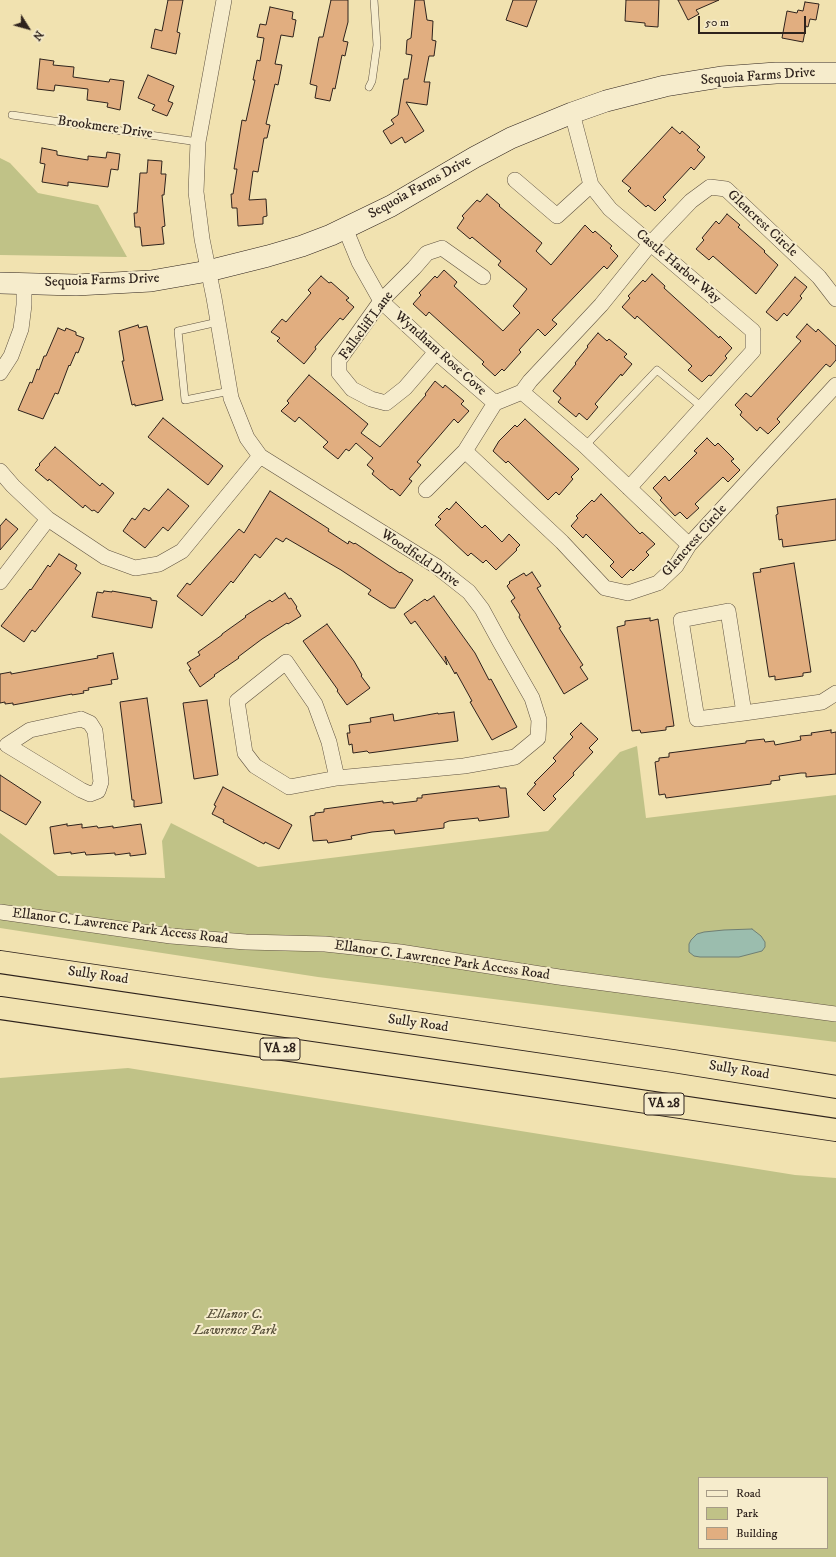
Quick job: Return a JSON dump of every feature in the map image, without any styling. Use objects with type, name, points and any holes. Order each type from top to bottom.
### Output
[{"type":"highway","name":"Sully Road","points":[[0,962],[673,1061],[836,1087]]},
{"type":"highway","name":"VA 28","points":[[0,1008],[836,1130]]},
{"type":"highway","points":[[673,1061],[836,1077]]},
{"type":"highway","points":[[768,1120],[836,1134]]},
{"type":"street","points":[[208,271],[196,192],[198,142],[224,0]]},
{"type":"street","name":"Sequoia Farms Drive","points":[[0,282],[76,285],[113,284],[164,279],[208,271],[268,256],[302,246],[345,228],[391,206],[475,157],[511,138],[606,101],[665,86],[721,77],[776,73],[836,73]]},
{"type":"street","name":"Castle Harbor Way","points":[[572,113],[591,185],[610,209],[753,331],[753,351],[628,488]]},
{"type":"street","points":[[515,180],[557,216],[591,185]]},
{"type":"street","name":"Glencrest Circle","points":[[522,392],[530,381],[601,305],[651,243],[691,201],[710,187],[726,189],[819,277],[836,299]]},
{"type":"street","name":"Wyndham Rose Cove","points":[[345,228],[359,262],[381,301],[436,352],[495,403],[522,392]]},
{"type":"street","name":"Fallscliff Lane","points":[[436,352],[404,388],[386,403],[370,399],[352,389],[339,373],[338,360],[381,301],[427,254],[442,248],[483,277]]},
{"type":"street","name":"Woodfield Drive","points":[[208,271],[230,391],[247,438],[260,456],[436,566],[469,592],[482,609],[532,698],[539,720],[538,738],[515,757],[464,766],[337,778],[289,787],[254,766],[246,753],[237,701],[286,662],[315,704],[329,742],[337,778]]},
{"type":"street","points":[[0,373],[10,356],[21,329],[24,305],[24,283]]},
{"type":"street","name":"Glencrest Circle","points":[[465,451],[562,542],[605,588],[628,593],[658,583],[676,566],[689,545],[836,385]]},
{"type":"street","points":[[522,392],[585,446],[689,545]]},
{"type":"street","points":[[426,490],[465,451],[495,403]]},
{"type":"street","points":[[0,471],[12,486],[48,519],[105,557],[135,568],[159,564],[182,551],[260,456]]},
{"type":"street","points":[[0,582],[48,519]]},
{"type":"street","points":[[744,713],[728,610],[681,620],[697,719],[744,713],[822,702],[836,694]]},
{"type":"street","points":[[81,719],[90,723],[95,731],[101,782],[98,791],[90,794],[80,790],[4,740],[30,730],[81,719]]},
{"type":"street","name":"Ellanor C. Lawrence Park Access Road","points":[[0,912],[171,936],[246,942],[325,944],[400,952],[559,977],[836,1014]]},
{"type":"lane","points":[[370,87],[378,45],[374,0]]},
{"type":"lane","name":"Brookmere Drive","points":[[12,115],[198,142]]},
{"type":"lane","points":[[218,322],[178,330],[185,400],[230,391]]},
{"type":"lane","points":[[585,446],[657,370],[702,408]]},
{"type":"green space","points":[[0,158],[10,163],[38,193],[98,205],[127,257],[0,255]]},
{"type":"green space","points":[[637,746],[646,818],[836,795],[836,1042],[318,977],[0,928],[0,833],[58,876],[165,878],[162,841],[171,823],[258,867],[548,831],[620,752]]},
{"type":"green space","name":"Ellanor C. Lawrence Park","points":[[128,1068],[795,1175],[836,1178],[836,1557],[0,1557],[0,1078]]},
{"type":"shaded area","points":[[752,929],[761,936],[765,942],[765,947],[762,951],[739,957],[700,957],[694,956],[689,952],[689,944],[697,934],[724,930]]},
{"type":"building","points":[[168,0],[183,0],[177,32],[180,33],[176,54],[151,48],[155,29],[162,31]]},
{"type":"building","points":[[331,0],[348,0],[348,22],[343,41],[348,42],[345,56],[342,55],[335,89],[333,88],[330,101],[315,98],[317,86],[310,84],[319,37],[323,37]]},
{"type":"building","points":[[415,0],[424,0],[427,20],[433,21],[432,40],[436,41],[434,56],[429,56],[424,82],[430,82],[427,105],[406,102],[424,131],[405,143],[402,137],[391,144],[383,131],[394,124],[391,120],[398,115],[404,79],[408,79],[412,55],[406,54],[407,40],[411,38]]},
{"type":"building","points":[[513,0],[537,0],[527,27],[506,20]]},
{"type":"building","points":[[626,0],[659,0],[658,27],[645,26],[645,23],[625,21]]},
{"type":"building","points":[[678,0],[719,0],[696,10],[699,14],[688,20]]},
{"type":"building","points":[[805,2],[819,4],[816,20],[810,19],[808,27],[806,26],[803,42],[782,38],[787,11],[797,13],[798,10],[803,11]]},
{"type":"building","points":[[270,7],[293,12],[292,19],[296,20],[293,37],[281,35],[275,64],[282,65],[278,85],[275,84],[266,124],[270,125],[267,138],[264,138],[258,172],[253,171],[249,200],[266,199],[267,216],[263,217],[263,224],[238,226],[237,208],[232,208],[231,194],[233,194],[237,169],[234,169],[242,120],[246,121],[255,80],[253,80],[257,60],[260,61],[264,38],[257,37],[260,24],[266,25]]},
{"type":"building","points":[[40,59],[54,61],[53,65],[74,67],[73,77],[109,82],[110,79],[124,81],[120,110],[107,107],[108,103],[87,100],[88,89],[55,85],[54,91],[37,89]]},
{"type":"building","points":[[148,75],[174,86],[168,101],[173,103],[167,116],[152,110],[155,105],[138,98]]},
{"type":"building","points":[[672,127],[680,134],[682,131],[700,147],[697,150],[705,157],[694,170],[691,167],[663,197],[666,200],[655,211],[648,205],[646,207],[628,191],[631,188],[622,181]]},
{"type":"building","points":[[42,148],[57,151],[57,155],[88,160],[88,156],[106,158],[107,152],[120,154],[118,170],[111,169],[108,187],[68,182],[68,186],[42,182],[45,164],[40,163]]},
{"type":"building","points":[[148,160],[162,161],[161,174],[166,174],[164,195],[162,195],[165,226],[162,227],[164,244],[142,246],[140,227],[135,227],[134,213],[137,213],[140,173],[147,173]]},
{"type":"building","points":[[487,194],[542,243],[536,251],[551,265],[585,225],[593,233],[595,231],[612,246],[610,248],[618,256],[607,269],[604,266],[552,320],[557,324],[545,336],[538,329],[519,350],[521,352],[504,371],[502,369],[495,376],[482,364],[484,362],[429,312],[426,316],[413,304],[421,295],[419,293],[435,276],[437,278],[444,270],[457,282],[454,286],[503,331],[520,313],[513,306],[527,289],[498,265],[501,261],[472,237],[470,239],[457,228],[464,218],[462,216],[477,200],[480,202]]},
{"type":"building","points":[[727,214],[740,225],[738,227],[778,265],[756,294],[713,256],[709,260],[696,249],[704,240],[702,238],[716,221],[719,224]]},
{"type":"building","points":[[652,274],[665,286],[664,288],[732,348],[725,356],[727,358],[711,376],[709,375],[702,382],[688,370],[692,366],[637,316],[635,319],[622,307],[630,298],[628,296],[643,280],[645,282]]},
{"type":"building","points":[[321,276],[329,283],[331,282],[349,298],[346,300],[354,307],[343,320],[340,318],[315,347],[316,349],[304,364],[277,341],[280,338],[271,332],[282,319],[286,322],[311,293],[308,290]]},
{"type":"building","points":[[795,277],[807,287],[800,296],[802,298],[787,316],[784,313],[777,321],[766,312]]},
{"type":"building","points":[[807,324],[816,332],[818,329],[836,346],[836,360],[830,367],[826,364],[777,419],[780,422],[768,434],[760,427],[757,431],[740,415],[742,412],[735,405],[746,393],[751,397],[801,341],[796,337]]},
{"type":"building","points":[[138,325],[139,328],[147,326],[163,400],[135,406],[135,404],[132,405],[122,361],[124,361],[119,331]]},
{"type":"building","points":[[58,328],[65,331],[66,328],[76,332],[76,335],[84,338],[78,353],[76,352],[70,366],[69,365],[58,394],[55,393],[43,419],[18,410],[30,382],[32,383],[37,369],[39,370],[44,356],[46,356]]},
{"type":"building","points":[[598,333],[607,341],[609,339],[627,354],[624,357],[632,364],[622,376],[621,374],[595,404],[598,407],[587,420],[579,413],[576,417],[558,402],[561,398],[553,391],[576,364],[575,363],[588,347],[587,346]]},
{"type":"building","points":[[309,375],[368,424],[361,433],[380,447],[426,395],[425,394],[435,381],[443,388],[445,385],[464,401],[461,404],[469,411],[458,423],[454,419],[417,462],[421,465],[409,479],[412,481],[400,496],[372,474],[374,471],[367,465],[373,458],[356,443],[349,451],[346,449],[338,459],[323,447],[328,442],[299,417],[295,422],[281,411],[289,403],[287,401]]},
{"type":"building","points":[[163,418],[223,466],[208,485],[148,437]]},
{"type":"building","points":[[525,419],[579,469],[571,477],[573,479],[559,495],[556,492],[548,500],[508,461],[506,463],[493,451],[499,441],[515,425],[517,427]]},
{"type":"building","points":[[707,438],[715,446],[718,443],[734,459],[731,461],[740,470],[728,482],[723,477],[695,504],[699,508],[687,519],[680,512],[675,516],[660,500],[662,498],[653,488],[665,476],[669,481],[697,453],[694,451]]},
{"type":"building","points":[[55,447],[100,486],[102,483],[114,493],[98,513],[94,510],[92,511],[85,505],[83,508],[49,479],[48,481],[35,470]]},
{"type":"building","points":[[168,489],[189,506],[168,531],[163,527],[145,548],[123,531],[132,518],[135,520],[144,508],[149,511]]},
{"type":"building","points":[[270,491],[329,529],[328,531],[348,544],[349,541],[354,544],[355,543],[413,580],[395,608],[390,608],[368,594],[371,590],[341,570],[286,538],[283,542],[276,538],[260,558],[255,554],[233,583],[231,581],[202,616],[177,596],[187,583],[190,585],[239,529],[244,533]]},
{"type":"building","points":[[601,494],[640,534],[642,532],[655,544],[646,552],[649,555],[633,571],[631,569],[622,578],[610,566],[614,562],[586,534],[583,538],[571,526],[578,518],[576,516],[592,500],[594,502]]},
{"type":"building","points":[[836,499],[836,540],[783,547],[782,539],[779,540],[776,515],[778,514],[777,507]]},
{"type":"building","points":[[456,502],[482,528],[485,525],[502,542],[509,534],[520,545],[516,549],[517,550],[496,570],[486,560],[483,563],[471,553],[468,556],[435,525],[441,519],[438,517],[447,508],[449,510]]},
{"type":"building","points":[[6,519],[18,529],[0,550],[0,526]]},
{"type":"building","points":[[59,554],[77,565],[75,569],[81,573],[35,632],[32,630],[24,642],[1,626],[30,589],[31,590],[48,565],[50,567]]},
{"type":"building","points":[[794,563],[811,672],[803,673],[803,676],[775,680],[775,676],[769,677],[753,573],[761,572],[760,569]]},
{"type":"building","points":[[532,572],[541,586],[537,588],[561,627],[559,628],[583,665],[580,667],[588,679],[564,694],[519,617],[520,615],[511,601],[515,598],[507,586],[510,583],[509,582],[524,573],[526,576]]},
{"type":"building","points":[[104,591],[151,598],[151,600],[157,601],[152,628],[92,617],[97,592],[103,593]]},
{"type":"building","points":[[285,593],[289,599],[291,598],[301,616],[262,639],[200,687],[189,670],[191,669],[187,663],[200,655],[198,652],[246,617],[245,616],[270,600],[272,602]]},
{"type":"building","points":[[434,596],[475,653],[517,727],[492,740],[470,702],[472,701],[456,672],[455,674],[445,656],[447,665],[415,621],[411,624],[404,614],[425,599],[427,601]]},
{"type":"building","points":[[650,618],[650,621],[658,619],[674,726],[666,727],[666,730],[641,733],[640,730],[632,731],[617,627],[625,625],[625,621]]},
{"type":"building","points":[[327,624],[354,661],[362,675],[361,676],[370,688],[347,705],[303,641]]},
{"type":"building","points":[[113,653],[118,679],[111,680],[112,684],[88,688],[89,690],[83,691],[84,693],[13,705],[13,703],[0,703],[0,674],[11,672],[11,674],[98,658],[97,656]]},
{"type":"building","points":[[147,698],[162,803],[134,807],[120,702]]},
{"type":"building","points":[[207,700],[218,775],[194,779],[183,703]]},
{"type":"building","points":[[454,712],[458,741],[369,753],[367,751],[353,753],[352,744],[349,745],[347,733],[350,733],[349,725],[371,722],[370,718],[393,714],[394,721],[438,713]]},
{"type":"building","points":[[581,723],[598,739],[589,748],[593,752],[573,773],[574,775],[553,796],[556,799],[544,811],[527,794],[536,784],[534,783],[556,761],[553,758],[573,737],[570,734]]},
{"type":"building","points":[[831,730],[831,733],[836,732],[836,774],[806,777],[806,773],[801,773],[779,776],[780,780],[771,781],[771,784],[666,798],[665,794],[659,795],[655,762],[659,761],[659,758],[669,757],[669,753],[746,743],[746,741],[764,739],[765,742],[774,741],[775,745],[801,740],[800,736],[812,735],[811,733]]},
{"type":"building","points":[[0,775],[41,802],[26,825],[0,810]]},
{"type":"building","points":[[499,786],[500,788],[506,788],[509,817],[479,821],[478,818],[449,821],[444,823],[444,828],[395,834],[394,830],[372,832],[351,836],[352,839],[328,843],[327,840],[313,841],[310,816],[315,815],[315,813],[324,812],[324,809],[383,801],[383,803],[393,802],[393,804],[417,801],[417,798],[422,798],[422,795]]},
{"type":"building","points":[[223,787],[292,825],[279,849],[265,842],[264,844],[223,822],[224,820],[212,814],[216,806],[214,805]]},
{"type":"building","points":[[67,824],[67,826],[82,824],[82,828],[113,826],[113,828],[141,824],[146,854],[130,856],[130,853],[115,855],[115,853],[86,855],[85,852],[71,854],[71,852],[54,854],[50,827]]}]
